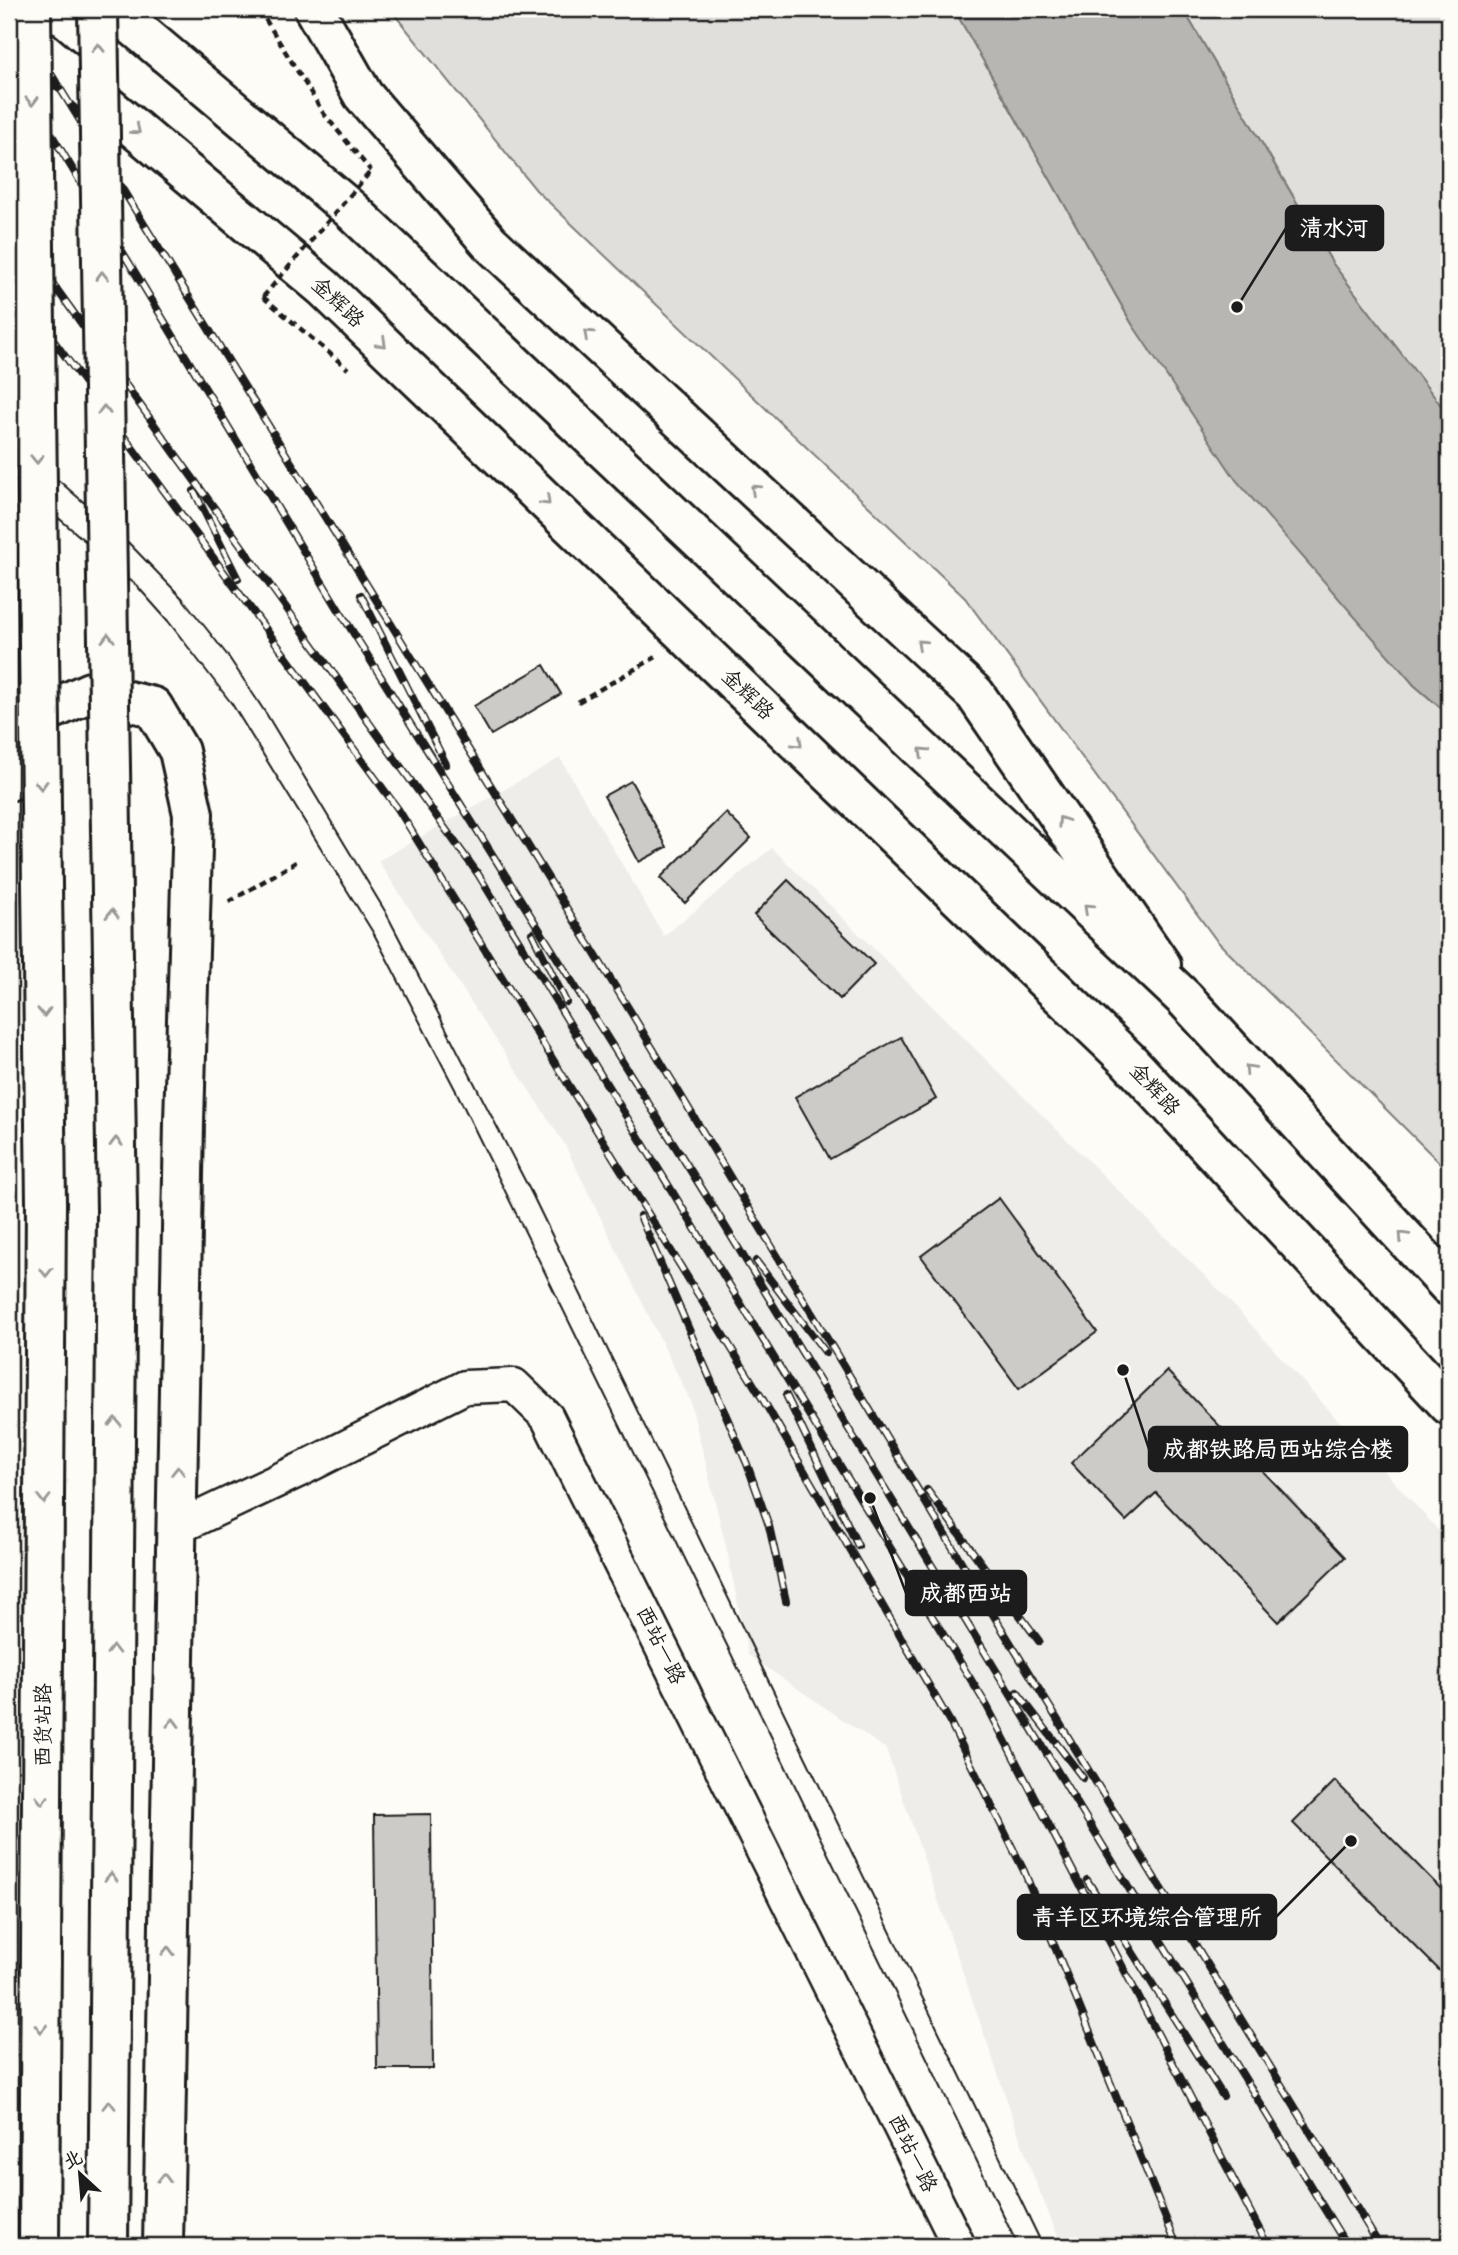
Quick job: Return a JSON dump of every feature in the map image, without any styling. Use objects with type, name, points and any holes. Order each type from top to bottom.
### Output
[{"type":"main road","name":"西货站路","points":[[31,9],[46,1203],[39,2246]]},
{"type":"main road","points":[[98,9],[117,1210],[108,2246]]},
{"type":"main road","points":[[113,9],[350,209],[1184,998],[1449,1286]]},
{"type":"main road","points":[[314,9],[363,96],[490,243],[975,694],[1184,998]]},
{"type":"main road","name":"金辉路","points":[[9,23],[324,288],[1127,1059],[1449,1405]]},
{"type":"main road","points":[[9,781],[25,722],[90,692],[153,707],[179,751],[193,814],[163,2246]]},
{"type":"street","name":"西站一路","points":[[177,1528],[465,1387],[513,1385],[547,1417],[959,2246]]},
{"type":"path","points":[[259,9],[324,114],[371,171],[263,297]]},
{"type":"path","points":[[578,702],[660,655]]},
{"type":"path","points":[[190,921],[216,910],[296,862]]},
{"type":"shaded area","points":[[390,9],[954,9],[1132,324],[1414,685],[1449,715],[1449,1172],[1217,941],[965,598],[536,190]]},
{"type":"shaded area","points":[[954,9],[1183,9],[1333,264],[1449,416],[1449,715],[1414,685],[1236,480],[1132,324]]},
{"type":"shaded area","points":[[1183,9],[1449,9],[1449,416],[1333,264]]},
{"type":"shaded area","points":[[560,758],[664,936],[772,848],[1225,1296],[1449,1542],[1449,2246],[1062,2246],[1031,2170],[886,1749],[748,1655],[727,1550],[690,1400],[564,1143],[378,861]]},
{"type":"building","points":[[544,665],[561,694],[491,735],[474,706]]},
{"type":"building","points":[[631,781],[667,847],[639,862],[604,796]]},
{"type":"building","points":[[726,813],[751,838],[685,903],[660,878]]},
{"type":"building","points":[[788,880],[874,964],[840,999],[754,915]]},
{"type":"building","points":[[901,1037],[936,1099],[830,1159],[795,1097]]},
{"type":"building","points":[[999,1198],[1097,1332],[1019,1389],[921,1256]]},
{"type":"building","points":[[1167,1371],[1345,1557],[1278,1622],[1156,1493],[1126,1521],[1071,1463]]},
{"type":"building","points":[[1335,1781],[1449,1897],[1449,1980],[1293,1823]]},
{"type":"building","points":[[431,1814],[433,2069],[377,2069],[374,1815]]},
{"type":"tram line","points":[[9,437],[121,535],[183,599],[228,656],[267,715],[385,911],[532,1194],[1043,2246]]},
{"type":"tram line","points":[[9,475],[137,586],[168,621],[232,704],[374,934],[456,1091],[1018,2246]]},
{"type":"railway","points":[[11,9],[632,1014],[986,1603],[1380,2246]]},
{"type":"railway","points":[[9,64],[339,610],[709,1200],[1347,2246]]},
{"type":"railway","points":[[9,223],[478,874],[987,1706],[1268,2246]]},
{"type":"railway","points":[[9,280],[398,809],[762,1398],[950,1722],[1024,1871],[1177,2246]]},
{"type":"railway","points":[[194,491],[238,579]]},
{"type":"railway","points":[[361,595],[446,764]]},
{"type":"railway","points":[[532,933],[566,1002]]},
{"type":"railway","points":[[640,1216],[747,1464],[769,1526],[786,1601]]},
{"type":"railway","points":[[756,1261],[826,1353]]},
{"type":"railway","points":[[786,1395],[858,1546]]},
{"type":"railway","points":[[927,1490],[1039,1641]]},
{"type":"railway","points":[[1017,1692],[1083,1778]]},
{"type":"railway","points":[[1087,1880],[1223,2096]]},
{"type":"place","name":"清水河","points":[[1237,307]]},
{"type":"place","name":"成都铁路局西站综合楼","points":[[1123,1370]]},
{"type":"place","name":"成都西站","points":[[870,1498]]},
{"type":"place","name":"青羊区环境综合管理所","points":[[1351,1841]]}]
